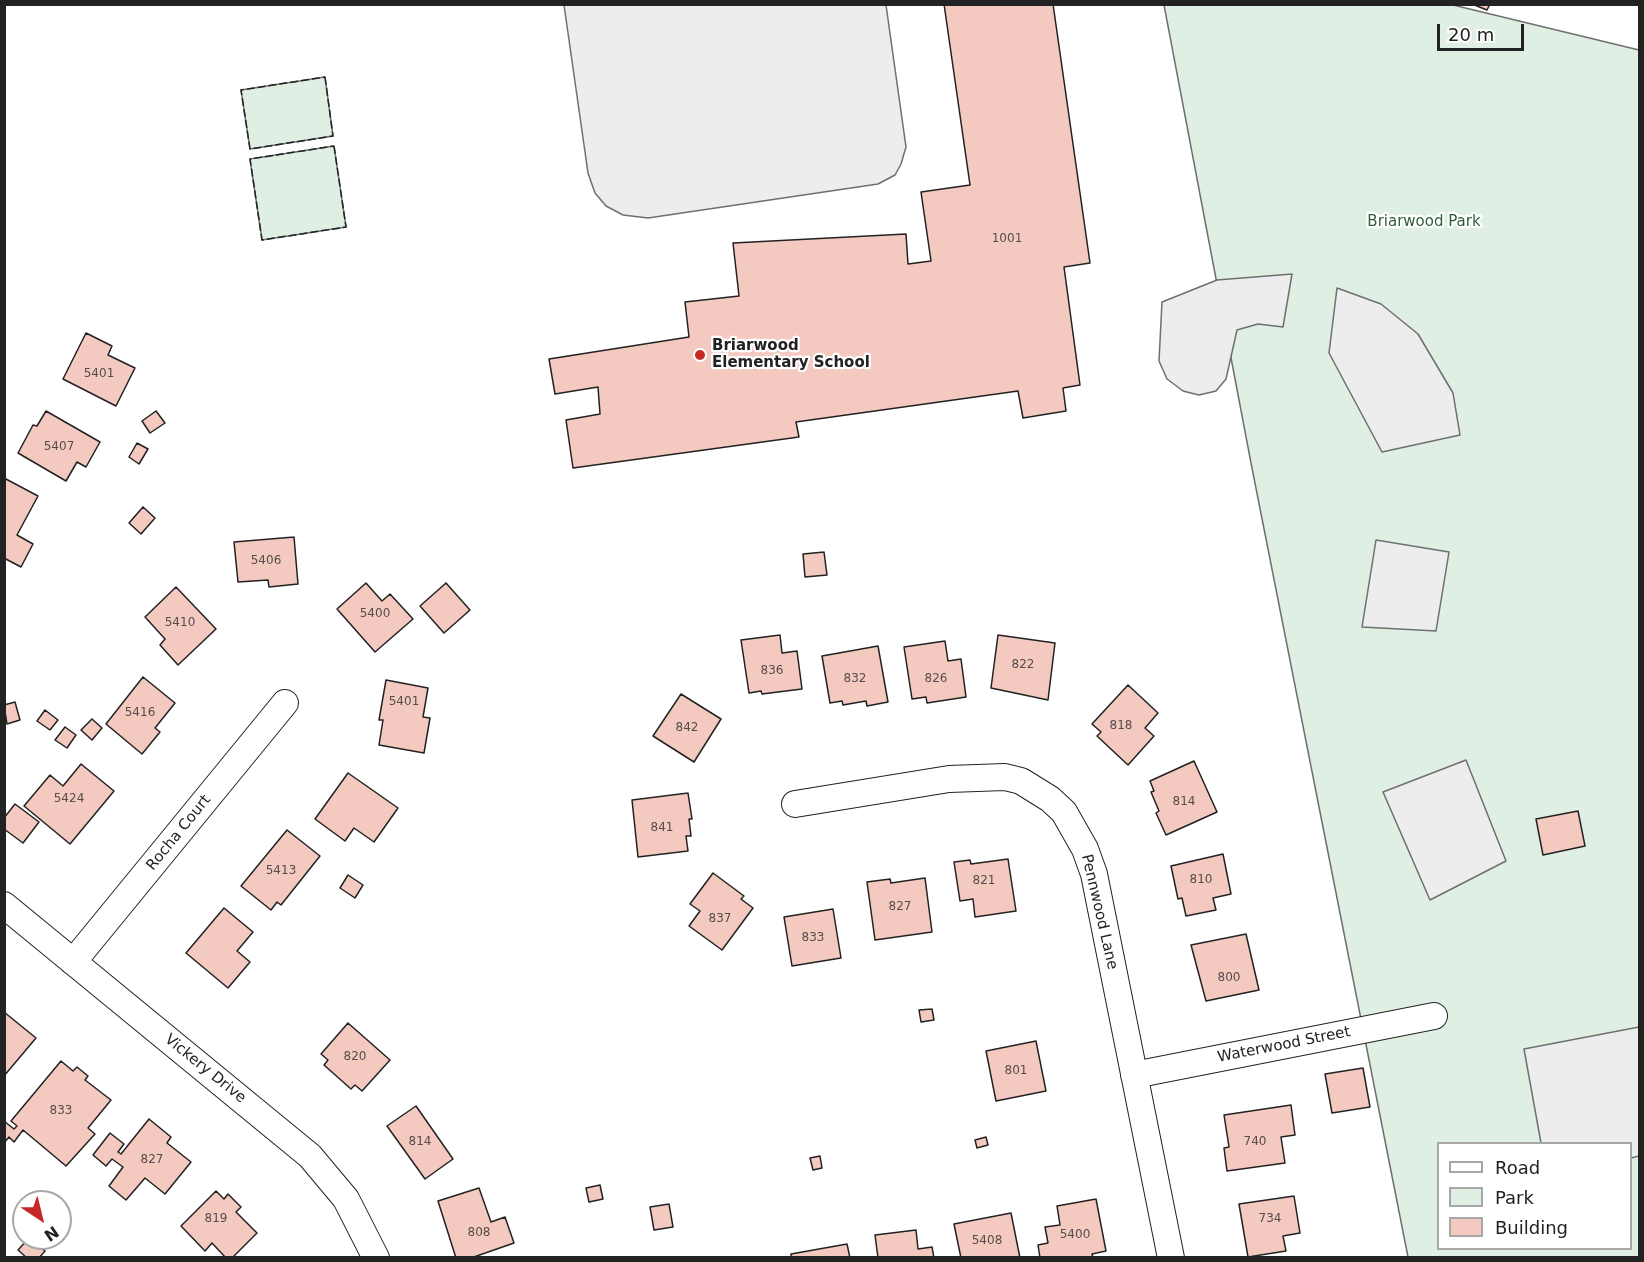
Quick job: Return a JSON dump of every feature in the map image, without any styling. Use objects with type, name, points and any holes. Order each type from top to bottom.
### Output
[{"type":"street","name":"Rocha Court","points":[[73,962],[285,703]]},
{"type":"street","name":"Pennwood Lane","points":[[795,804],[949,779],[1005,777],[1021,781],[1050,799],[1064,812],[1075,827],[1094,874],[1171,1257]]},
{"type":"street","name":"Vickery Drive","points":[[4,905],[310,1156],[346,1199],[376,1257]]},
{"type":"street","name":"Waterwood Street","points":[[1134,1075],[1434,1016]]},
{"type":"green space","name":"Briarwood Park","points":[[1164,5],[1453,5],[1639,50],[1639,1257],[1408,1257],[1251,463]]},
{"type":"green space","points":[[325,77],[333,136],[250,149],[241,90]]},
{"type":"green space","points":[[334,146],[346,227],[262,240],[250,159]]},
{"type":"shaded area","points":[[564,5],[886,5],[906,147],[901,164],[895,175],[878,184],[648,218],[623,215],[606,206],[595,193],[588,173]]},
{"type":"shaded area","points":[[1292,274],[1283,327],[1258,324],[1237,330],[1226,379],[1216,391],[1199,395],[1183,391],[1167,379],[1159,361],[1162,302],[1217,280]]},
{"type":"shaded area","points":[[1337,288],[1381,304],[1418,334],[1453,393],[1460,435],[1382,452],[1329,353]]},
{"type":"shaded area","points":[[1376,540],[1449,552],[1436,631],[1362,627]]},
{"type":"shaded area","points":[[1466,760],[1506,861],[1430,900],[1383,792]]},
{"type":"shaded area","points":[[1639,1027],[1639,1156],[1632,1158],[1632,1142],[1541,1142],[1524,1049]]},
{"type":"building","points":[[944,4],[1053,4],[1090,263],[1064,267],[1080,385],[1063,388],[1066,411],[1023,418],[1018,391],[796,422],[799,437],[573,468],[566,420],[600,414],[598,387],[555,394],[549,359],[689,337],[685,302],[739,296],[733,243],[906,234],[908,264],[931,261],[921,192],[970,185]]},
{"type":"building","points":[[1472,4],[1490,4],[1487,10]]},
{"type":"building","points":[[86,333],[112,346],[108,355],[135,368],[116,406],[63,379]]},
{"type":"building","points":[[46,411],[100,442],[86,467],[77,462],[66,481],[18,453],[33,425],[37,426]]},
{"type":"building","points":[[156,411],[165,423],[150,433],[142,421]]},
{"type":"building","points":[[137,443],[148,449],[139,464],[129,457]]},
{"type":"building","points":[[4,478],[38,496],[17,535],[33,544],[21,567],[4,558]]},
{"type":"building","points":[[143,507],[155,518],[141,534],[129,523]]},
{"type":"building","points":[[294,537],[298,584],[269,587],[268,580],[238,582],[234,542]]},
{"type":"building","points":[[824,552],[827,575],[805,577],[803,554]]},
{"type":"building","points":[[366,583],[382,601],[390,594],[413,619],[375,652],[337,609]]},
{"type":"building","points":[[446,583],[470,610],[444,633],[420,606]]},
{"type":"building","points":[[176,587],[216,629],[178,665],[160,645],[165,639],[145,617]]},
{"type":"building","points":[[780,635],[782,653],[797,651],[802,689],[762,694],[761,691],[749,693],[741,640]]},
{"type":"building","points":[[998,635],[1055,643],[1048,700],[991,688]]},
{"type":"building","points":[[945,641],[948,661],[961,659],[966,697],[927,703],[926,697],[912,699],[904,647]]},
{"type":"building","points":[[878,646],[888,702],[867,706],[866,701],[843,705],[842,701],[830,703],[822,656]]},
{"type":"building","points":[[143,677],[175,703],[155,728],[160,732],[142,754],[106,724]]},
{"type":"building","points":[[386,680],[428,688],[423,717],[430,718],[424,753],[379,745],[383,720],[379,720]]},
{"type":"building","points":[[1128,685],[1158,713],[1145,728],[1154,736],[1128,765],[1097,736],[1101,732],[1092,724]]},
{"type":"building","points":[[681,694],[721,719],[694,762],[653,736]]},
{"type":"building","points":[[15,702],[20,720],[7,724],[4,705]]},
{"type":"building","points":[[45,710],[58,720],[50,730],[37,721]]},
{"type":"building","points":[[92,719],[102,728],[92,740],[81,730]]},
{"type":"building","points":[[65,727],[76,735],[67,748],[55,740]]},
{"type":"building","points":[[1194,761],[1217,812],[1166,835],[1156,813],[1159,811],[1151,792],[1154,791],[1150,781]]},
{"type":"building","points":[[81,764],[114,791],[70,844],[24,806],[50,775],[63,786]]},
{"type":"building","points":[[348,773],[398,808],[374,842],[354,828],[345,841],[315,819]]},
{"type":"building","points":[[688,793],[692,819],[689,819],[691,836],[686,836],[688,851],[638,857],[632,800]]},
{"type":"building","points":[[15,804],[39,822],[23,843],[4,829],[4,818]]},
{"type":"building","points":[[1578,811],[1585,846],[1543,855],[1536,819]]},
{"type":"building","points":[[287,830],[320,856],[281,905],[277,902],[271,910],[241,886]]},
{"type":"building","points":[[1223,854],[1231,894],[1213,898],[1216,910],[1186,916],[1182,898],[1178,899],[1171,866]]},
{"type":"building","points":[[1008,859],[1016,911],[975,917],[973,899],[960,901],[954,862],[970,860],[971,864]]},
{"type":"building","points":[[713,873],[744,896],[741,899],[753,908],[722,950],[689,926],[700,911],[690,904]]},
{"type":"building","points":[[348,875],[363,885],[355,898],[340,888]]},
{"type":"building","points":[[925,878],[932,932],[875,940],[867,882],[890,879],[891,883]]},
{"type":"building","points":[[224,908],[253,932],[237,951],[250,962],[228,988],[186,953]]},
{"type":"building","points":[[833,909],[841,958],[792,966],[784,917]]},
{"type":"building","points":[[1246,934],[1259,990],[1206,1001],[1191,945]]},
{"type":"building","points":[[932,1009],[934,1020],[921,1022],[919,1010]]},
{"type":"building","points":[[4,1012],[36,1038],[4,1076]]},
{"type":"building","points":[[348,1023],[390,1060],[362,1091],[355,1085],[351,1089],[324,1065],[328,1060],[321,1054]]},
{"type":"building","points":[[1036,1041],[1046,1091],[996,1101],[986,1051]]},
{"type":"building","points":[[61,1061],[73,1071],[77,1067],[88,1076],[85,1080],[111,1100],[88,1128],[95,1134],[66,1166],[23,1130],[14,1142],[9,1137],[4,1143],[4,1121],[14,1129],[17,1126],[11,1121]]},
{"type":"building","points":[[1363,1068],[1370,1107],[1332,1113],[1325,1074]]},
{"type":"building","points":[[1291,1105],[1295,1135],[1281,1137],[1285,1163],[1227,1171],[1224,1148],[1229,1147],[1224,1115]]},
{"type":"building","points":[[416,1106],[453,1159],[425,1179],[387,1126]]},
{"type":"building","points":[[149,1119],[171,1137],[167,1143],[191,1162],[165,1194],[145,1178],[126,1200],[109,1186],[123,1167],[112,1159],[106,1166],[93,1155],[110,1133],[124,1144],[118,1152],[121,1154]]},
{"type":"building","points":[[986,1137],[988,1145],[977,1148],[975,1140]]},
{"type":"building","points":[[820,1156],[822,1168],[813,1170],[810,1158]]},
{"type":"building","points":[[600,1185],[603,1199],[589,1202],[586,1188]]},
{"type":"building","points":[[479,1188],[491,1222],[505,1217],[514,1243],[471,1258],[456,1258],[438,1201]]},
{"type":"building","points":[[216,1191],[224,1199],[228,1194],[241,1207],[236,1212],[257,1233],[232,1258],[226,1258],[212,1243],[205,1251],[181,1226]]},
{"type":"building","points":[[1294,1196],[1300,1233],[1283,1236],[1286,1251],[1248,1257],[1239,1204]]},
{"type":"building","points":[[1096,1199],[1106,1251],[1092,1254],[1093,1258],[1040,1258],[1038,1245],[1048,1243],[1045,1227],[1060,1225],[1057,1206]]},
{"type":"building","points":[[669,1204],[673,1227],[654,1230],[650,1207]]},
{"type":"building","points":[[1011,1213],[1020,1258],[961,1258],[954,1224]]},
{"type":"building","points":[[916,1230],[918,1249],[932,1247],[934,1258],[878,1258],[875,1235]]},
{"type":"building","points":[[847,1244],[850,1258],[791,1258],[791,1254]]},
{"type":"building","points":[[18,1250],[45,1251],[39,1258],[27,1258]]},
{"type":"fence","points":[[325,77],[333,136],[250,149],[241,90],[325,77]]},
{"type":"fence","points":[[334,146],[346,227],[262,240],[250,159],[334,146]]},
{"type":"place","name":"Briarwood Elementary School","points":[[700,355]]}]
